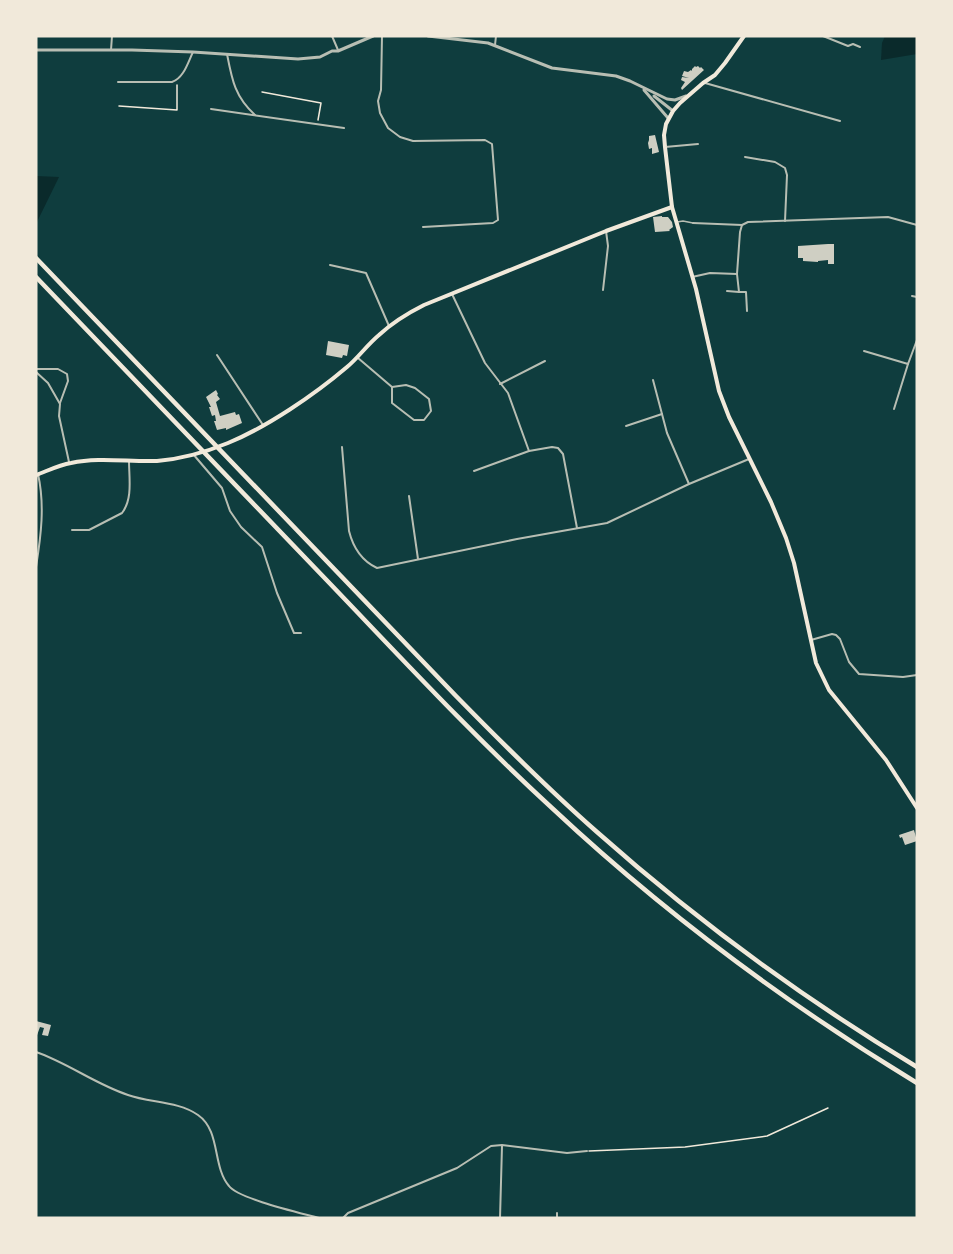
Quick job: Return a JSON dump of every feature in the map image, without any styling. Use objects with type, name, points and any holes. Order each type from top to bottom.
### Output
[{"type":"highway","points":[[36,258],[456,696],[556,795],[671,895],[747,953],[821,1005],[917,1067]]},
{"type":"highway","points":[[36,277],[462,721],[553,810],[663,904],[742,966],[816,1018],[917,1083]]},
{"type":"main road","points":[[741,37],[726,63],[715,75],[702,82],[686,96],[668,118],[664,135],[672,207],[692,277],[719,391],[786,538],[794,563],[816,663],[829,690],[886,760],[917,808]]},
{"type":"main road","points":[[37,474],[69,463],[92,460],[157,461],[193,454],[227,443],[316,391],[357,358],[389,326],[417,309],[606,231],[672,207]]},
{"type":"street","points":[[111,50],[112,36]]},
{"type":"street","points":[[332,36],[338,51]]},
{"type":"street","points":[[36,50],[194,52],[298,59],[320,57],[373,36]]},
{"type":"street","points":[[382,36],[381,90],[378,101],[380,113],[388,128],[413,141],[485,140],[492,144],[498,220],[493,223],[423,227]]},
{"type":"street","points":[[428,36],[495,45],[552,68],[616,76],[670,100],[686,96]]},
{"type":"street","points":[[495,45],[496,36]]},
{"type":"street","points":[[823,36],[848,46],[853,44],[860,47]]},
{"type":"street","points":[[118,82],[177,81],[194,52]]},
{"type":"street","points":[[227,54],[233,84],[244,106],[255,116]]},
{"type":"street","points":[[702,82],[840,121]]},
{"type":"street","points":[[643,88],[673,111]]},
{"type":"street","points":[[643,88],[668,118]]},
{"type":"street","points":[[211,109],[344,128]]},
{"type":"street","points":[[665,147],[698,144]]},
{"type":"street","points":[[745,157],[775,162],[785,168],[787,175],[784,221]]},
{"type":"street","points":[[693,223],[742,225],[748,222],[888,217],[917,225]]},
{"type":"street","points":[[739,292],[737,274],[742,225]]},
{"type":"street","points":[[603,290],[608,246],[606,231]]},
{"type":"street","points":[[330,265],[366,273],[389,326]]},
{"type":"street","points":[[692,277],[710,273],[737,274]]},
{"type":"street","points":[[727,291],[746,292],[747,311]]},
{"type":"street","points":[[452,294],[484,363],[508,393],[529,452]]},
{"type":"street","points":[[912,296],[917,297]]},
{"type":"street","points":[[894,409],[917,340]]},
{"type":"street","points":[[864,351],[908,364]]},
{"type":"street","points":[[217,355],[263,424]]},
{"type":"street","points":[[357,358],[392,387],[406,385],[415,388],[429,399],[431,411],[424,420],[414,420],[392,403],[392,387]]},
{"type":"street","points":[[500,384],[545,362]]},
{"type":"street","points":[[36,370],[58,369],[67,374],[68,381],[60,404],[59,416],[69,463]]},
{"type":"street","points":[[36,370],[48,383],[60,404]]},
{"type":"street","points":[[653,380],[667,433],[689,484]]},
{"type":"street","points":[[626,426],[662,414]]},
{"type":"street","points":[[342,447],[351,539],[355,549],[374,568],[607,523],[689,484],[749,459]]},
{"type":"street","points":[[474,471],[529,452],[552,447],[558,448],[563,454],[578,528]]},
{"type":"street","points":[[193,454],[222,488],[230,511],[241,527],[262,548],[277,593],[294,633],[301,633]]},
{"type":"street","points":[[72,530],[89,530],[122,513],[128,502],[129,460]]},
{"type":"street","points":[[36,567],[42,513],[42,494],[37,474]]},
{"type":"street","points":[[409,496],[418,559]]},
{"type":"street","points":[[811,640],[836,635],[840,639],[849,662],[859,674],[903,677],[917,675]]},
{"type":"street","points":[[36,1052],[63,1062],[109,1088],[129,1096],[179,1107],[199,1116],[212,1134],[219,1165],[229,1186],[265,1203],[319,1218]]},
{"type":"street","points":[[343,1218],[348,1213],[457,1168],[491,1146],[502,1145],[567,1153],[587,1151]]},
{"type":"street","points":[[500,1218],[502,1145]]},
{"type":"street","points":[[557,1213],[557,1218]]},
{"type":"lane","points":[[676,222],[693,223]]},
{"type":"path","points":[[119,106],[177,110],[177,81]]},
{"type":"path","points":[[262,93],[321,103],[317,124]]},
{"type":"path","points":[[587,1151],[685,1147],[768,1136],[828,1108]]},
{"type":"water","points":[[885,36],[917,36],[917,54],[881,60],[882,43]]},
{"type":"water","points":[[36,176],[59,177],[36,224]]},
{"type":"building","points":[[695,66],[704,70],[682,90],[685,82],[681,80],[682,77],[689,78],[682,76],[684,71],[692,71]]},
{"type":"building","points":[[655,135],[659,152],[652,154],[652,148],[649,149],[648,143],[649,136]]},
{"type":"building","points":[[653,217],[668,217],[673,227],[670,231],[655,232]]},
{"type":"building","points":[[834,244],[834,264],[828,264],[828,260],[803,261],[803,258],[798,258],[798,246]]},
{"type":"building","points":[[328,341],[349,345],[347,356],[343,355],[342,358],[326,355]]},
{"type":"building","points":[[216,390],[220,399],[216,402],[220,416],[235,412],[236,415],[239,414],[242,423],[226,430],[226,428],[217,430],[215,415],[212,416],[206,397]]},
{"type":"building","points":[[914,830],[917,841],[905,845],[899,835]]},
{"type":"building","points":[[36,1021],[51,1025],[48,1036],[42,1035],[44,1028],[40,1027],[36,1038]]}]
